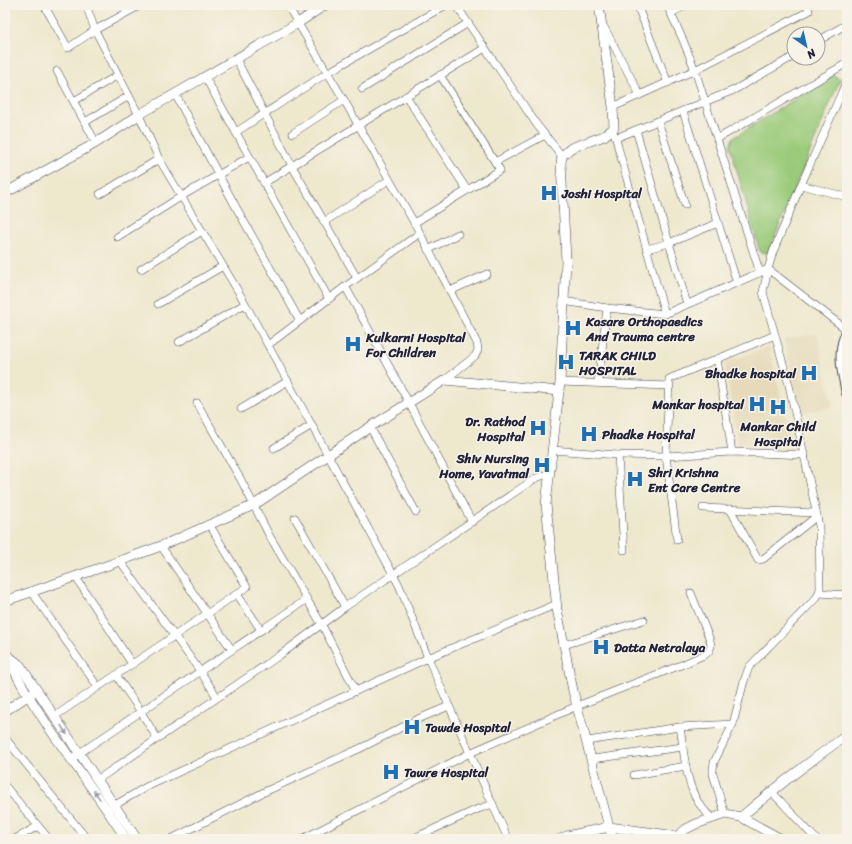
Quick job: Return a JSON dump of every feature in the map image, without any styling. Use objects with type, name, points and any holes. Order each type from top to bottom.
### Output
[{"type":"main road","points":[[847,330],[841,355],[847,393]]},
{"type":"street","points":[[44,5],[68,48],[95,30],[141,5]]},
{"type":"street","points":[[5,601],[120,562],[161,546],[254,505],[370,427],[445,380],[475,356],[478,350],[477,344],[420,233],[344,100],[287,5]]},
{"type":"street","points":[[5,193],[96,143],[139,115],[298,23],[325,5]]},
{"type":"street","points":[[236,132],[327,73],[446,5]]},
{"type":"street","points":[[456,5],[537,125],[562,156]]},
{"type":"street","points":[[599,5],[614,107],[614,128],[616,138],[665,314]]},
{"type":"street","points":[[637,5],[668,83]]},
{"type":"street","points":[[667,5],[695,70],[760,273]]},
{"type":"street","points":[[671,13],[687,5]]},
{"type":"street","points":[[614,107],[695,70],[809,11],[807,5]]},
{"type":"street","points":[[89,6],[95,30],[139,115],[159,159],[245,304],[399,585],[428,658],[508,839]]},
{"type":"street","points":[[362,89],[468,23]]},
{"type":"street","points":[[602,23],[640,95]]},
{"type":"street","points":[[826,36],[847,24]]},
{"type":"street","points":[[264,183],[485,48]]},
{"type":"street","points":[[236,59],[292,166],[357,278]]},
{"type":"street","points":[[616,138],[734,90],[786,61]]},
{"type":"street","points":[[717,139],[847,63]]},
{"type":"street","points":[[57,71],[96,143]]},
{"type":"street","points":[[74,101],[118,75]]},
{"type":"street","points":[[414,223],[500,169],[440,75]]},
{"type":"street","points":[[205,77],[329,299]]},
{"type":"street","points":[[725,814],[712,768],[730,724],[749,668],[817,597],[820,588],[819,526],[817,515],[789,385],[763,292],[773,252],[847,79]]},
{"type":"street","points":[[175,94],[300,321]]},
{"type":"street","points":[[85,122],[129,96]]},
{"type":"street","points":[[406,96],[467,190]]},
{"type":"street","points":[[293,133],[344,100]]},
{"type":"street","points":[[683,111],[737,283]]},
{"type":"street","points":[[658,121],[685,205]]},
{"type":"street","points":[[613,839],[573,691],[557,604],[546,504],[559,386],[566,260],[561,163],[562,156],[571,148],[604,136],[614,128]]},
{"type":"street","points":[[636,130],[687,304]]},
{"type":"street","points":[[495,162],[545,135]]},
{"type":"street","points":[[118,237],[218,174],[249,157]]},
{"type":"street","points":[[100,194],[159,159]]},
{"type":"street","points":[[324,222],[389,180]]},
{"type":"street","points":[[801,184],[847,197]]},
{"type":"street","points":[[647,249],[669,243],[718,224]]},
{"type":"street","points":[[141,268],[202,230]]},
{"type":"street","points":[[268,345],[345,286],[420,233]]},
{"type":"street","points":[[428,250],[458,234]]},
{"type":"street","points":[[158,304],[223,266]]},
{"type":"street","points":[[563,301],[607,308],[665,314],[768,269]]},
{"type":"street","points":[[768,269],[847,330]]},
{"type":"street","points":[[450,291],[487,274]]},
{"type":"street","points":[[345,286],[472,522]]},
{"type":"street","points":[[180,342],[245,304]]},
{"type":"street","points":[[598,383],[607,308]]},
{"type":"street","points":[[677,540],[666,456],[670,386],[669,379],[775,335]]},
{"type":"street","points":[[717,359],[732,452]]},
{"type":"street","points":[[445,380],[559,386],[598,383],[670,386]]},
{"type":"street","points":[[241,409],[288,381]]},
{"type":"street","points":[[197,403],[241,480],[269,535],[322,625],[356,691]]},
{"type":"street","points":[[274,448],[312,425]]},
{"type":"street","points":[[370,427],[416,512]]},
{"type":"street","points":[[552,450],[618,455],[666,456],[732,452],[805,455]]},
{"type":"street","points":[[618,455],[624,550]]},
{"type":"street","points":[[97,780],[322,625],[345,607],[536,478],[550,473]]},
{"type":"street","points":[[703,508],[817,515]]},
{"type":"street","points":[[730,509],[758,560],[763,559],[817,515]]},
{"type":"street","points":[[295,518],[345,607]]},
{"type":"street","points":[[55,716],[247,587],[209,524]]},
{"type":"street","points":[[161,546],[232,650]]},
{"type":"street","points":[[120,562],[200,671],[217,697]]},
{"type":"street","points":[[75,576],[132,664]]},
{"type":"street","points":[[31,591],[98,687]]},
{"type":"street","points":[[302,839],[470,753],[578,706],[706,654],[711,646],[710,640],[691,593]]},
{"type":"street","points":[[819,593],[847,595]]},
{"type":"street","points":[[236,594],[261,630]]},
{"type":"street","points":[[71,760],[79,753],[307,599]]},
{"type":"street","points":[[111,807],[146,786],[428,658],[557,604]]},
{"type":"street","points":[[564,644],[644,620]]},
{"type":"street","points":[[6,653],[20,665],[97,780],[126,839]]},
{"type":"street","points":[[6,653],[14,672],[28,696],[71,760],[137,839]]},
{"type":"street","points":[[116,675],[157,738]]},
{"type":"street","points":[[5,711],[36,690]]},
{"type":"street","points":[[171,839],[256,796],[356,750],[418,719],[449,706]]},
{"type":"street","points":[[587,741],[680,727],[730,724]]},
{"type":"street","points":[[680,727],[691,787],[698,801],[712,819]]},
{"type":"street","points":[[741,817],[771,791],[847,735]]},
{"type":"street","points":[[5,738],[87,839]]},
{"type":"street","points":[[592,759],[683,747]]},
{"type":"street","points":[[634,775],[686,766]]},
{"type":"street","points":[[6,788],[48,839]]},
{"type":"street","points":[[771,791],[816,839]]},
{"type":"street","points":[[412,839],[478,809],[493,804]]},
{"type":"street","points":[[560,839],[567,836],[609,827],[669,835],[674,838],[696,824],[725,814],[741,817],[781,839]]},
{"type":"street","points":[[15,839],[38,826]]},
{"type":"shaded area","name":"Bhadke hospital","points":[[817,334],[833,406],[801,413],[784,339]]},
{"type":"shaded area","name":"Mankar hospital","points":[[769,346],[792,444],[738,445],[725,363]]},
{"type":"green space","points":[[833,75],[840,79],[768,253],[760,252],[730,146],[733,138]]},
{"type":"place","name":"Joshi Hospital","points":[[549,193]]},
{"type":"place","name":"Kasare Orthopaedics And Trauma centre","points":[[573,328]]},
{"type":"place","name":"Kulkarni Hospital For Children","points":[[353,344]]},
{"type":"place","name":"TARAK CHILD HOSPITAL","points":[[566,362]]},
{"type":"place","name":"Bhadke hospital","points":[[809,373]]},
{"type":"place","name":"Mankar hospital","points":[[757,404]]},
{"type":"place","name":"Mankar Child Hospital","points":[[778,407]]},
{"type":"place","name":"Dr. Rathod Hospital","points":[[538,428]]},
{"type":"place","name":"Phadke Hospital","points":[[589,434]]},
{"type":"place","name":"Shiv Nursing Home, Yavatmal","points":[[542,465]]},
{"type":"place","name":"Shri Krishna Ent Care Centre","points":[[635,479]]},
{"type":"place","name":"Datta Netralaya","points":[[601,647]]},
{"type":"place","name":"Tawde Hospital","points":[[412,727]]},
{"type":"place","name":"Tawre Hospital","points":[[391,772]]}]
